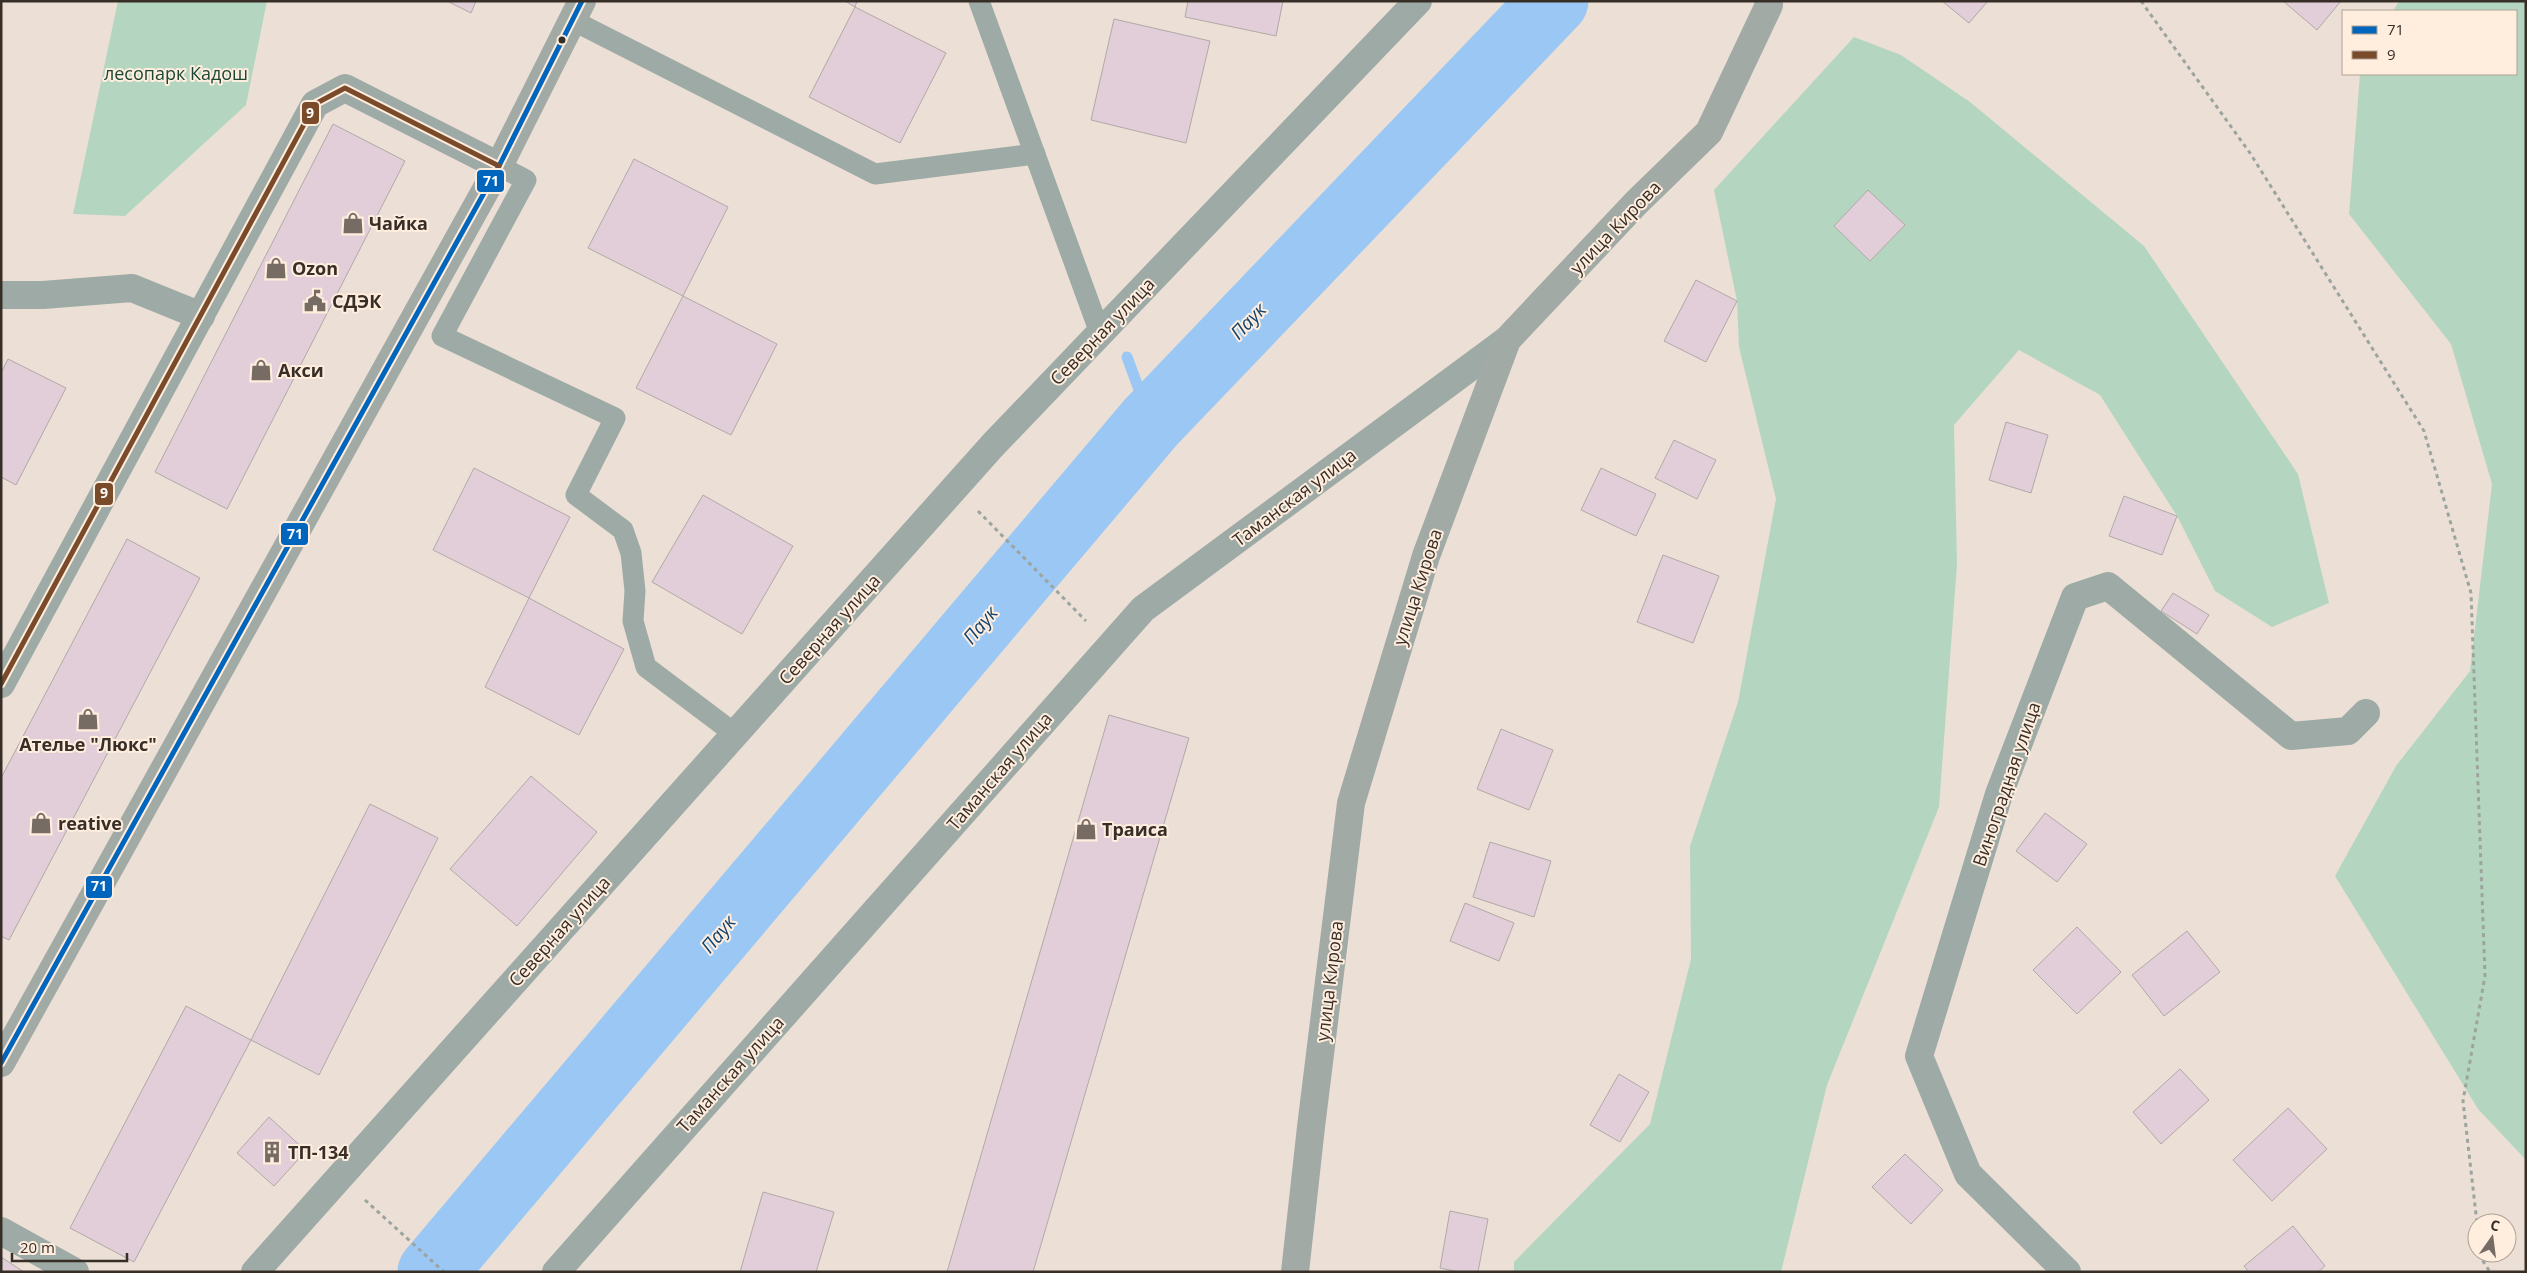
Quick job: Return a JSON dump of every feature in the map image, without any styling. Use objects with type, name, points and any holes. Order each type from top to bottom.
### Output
[{"type":"main road","name":"улица Кирова","points":[[1295,1272],[1310,1127],[1351,803],[1426,556],[1507,340],[1636,203],[1709,132],[1769,5],[1768,1]]},
{"type":"main road","points":[[1,1063],[498,166],[577,11]]},
{"type":"street","name":"Северная улица","points":[[255,1272],[992,446],[1418,1]]},
{"type":"street","points":[[1,684],[315,104],[345,88],[498,166]]},
{"type":"street","points":[[1,295],[43,296],[132,288],[200,316]]},
{"type":"street","name":"Таманская улица","points":[[556,1272],[1143,609],[1507,340]]},
{"type":"street","name":"Виноградная улица","points":[[2067,1272],[1968,1174],[1919,1056],[1999,794],[2075,597],[2108,586],[2291,736],[2348,731],[2366,713]]},
{"type":"street","points":[[1,1231],[75,1272]]},
{"type":"lane","points":[[979,1],[1100,333]]},
{"type":"lane","points":[[577,11],[875,174],[1035,154]]},
{"type":"lane","points":[[498,166],[526,180],[442,336],[615,418],[576,495],[623,530],[631,553],[634,591],[633,621],[646,667],[735,734]]},
{"type":"path","points":[[2141,1],[2250,153],[2424,432],[2471,593],[2485,976],[2463,1101],[2476,1213]]},
{"type":"path","points":[[971,504],[1088,622]]},
{"type":"path","points":[[364,1199],[444,1272]]},
{"type":"green space","name":"лесопарк Кадош","points":[[118,1],[267,1],[246,105],[125,216],[73,214]]},
{"type":"green space","points":[[2399,1],[2526,1],[2526,1160],[2478,1109],[2335,876],[2396,766],[2470,671],[2492,484],[2451,344],[2349,214],[2360,75],[2517,75],[2517,10],[2394,10]]},
{"type":"green space","points":[[1854,37],[1901,55],[1970,102],[2144,246],[2298,474],[2329,603],[2272,627],[2215,591],[2177,516],[2100,395],[2019,350],[1954,425],[1957,564],[1939,807],[1827,1085],[1781,1272],[1514,1272],[1514,1262],[1650,1124],[1691,959],[1690,846],[1738,702],[1776,499],[1739,347],[1737,301],[1714,190]]},
{"type":"building","points":[[447,1],[476,1],[471,13]]},
{"type":"building","points":[[845,1],[857,1],[855,7]]},
{"type":"building","points":[[1188,1],[1283,1],[1276,36],[1185,17]]},
{"type":"building","points":[[1942,1],[1988,1],[1969,23]]},
{"type":"building","points":[[2283,1],[2341,1],[2317,30]]},
{"type":"building","points":[[855,7],[946,53],[900,143],[809,97]]},
{"type":"building","points":[[1114,19],[1210,41],[1186,143],[1091,120]]},
{"type":"building","points":[[333,124],[405,161],[227,509],[155,472]]},
{"type":"building","points":[[634,159],[728,207],[683,296],[588,248]]},
{"type":"building","points":[[1868,190],[1905,225],[1870,261],[1834,226]]},
{"type":"building","points":[[1696,280],[1737,301],[1706,362],[1664,341]]},
{"type":"building","points":[[683,296],[777,344],[731,435],[636,388]]},
{"type":"building","points":[[8,359],[66,388],[16,485],[1,477],[1,373]]},
{"type":"building","points":[[2006,422],[2048,435],[2031,493],[1989,480]]},
{"type":"building","points":[[1674,440],[1716,460],[1697,499],[1655,478]]},
{"type":"building","points":[[474,468],[570,517],[529,598],[433,550]]},
{"type":"building","points":[[1601,468],[1656,494],[1636,536],[1581,510]]},
{"type":"building","points":[[703,495],[793,546],[742,634],[652,582]]},
{"type":"building","points":[[2124,496],[2177,516],[2162,555],[2109,536]]},
{"type":"building","points":[[127,539],[200,578],[9,940],[1,936],[1,778]]},
{"type":"building","points":[[1663,555],[1719,576],[1693,643],[1637,622]]},
{"type":"building","points":[[2173,593],[2209,615],[2197,634],[2161,611]]},
{"type":"building","points":[[529,598],[624,649],[579,735],[485,687]]},
{"type":"building","points":[[1109,715],[1189,738],[1033,1272],[947,1272]]},
{"type":"building","points":[[1501,729],[1553,750],[1529,810],[1477,789]]},
{"type":"building","points":[[531,776],[597,832],[517,926],[450,869]]},
{"type":"building","points":[[370,804],[438,838],[319,1075],[251,1040]]},
{"type":"building","points":[[2045,813],[2087,844],[2057,882],[2016,851]]},
{"type":"building","points":[[1490,842],[1551,861],[1534,917],[1473,897]]},
{"type":"building","points":[[1465,903],[1514,923],[1499,961],[1450,941]]},
{"type":"building","points":[[2077,927],[2121,972],[2077,1014],[2033,970]]},
{"type":"building","points":[[2187,931],[2220,972],[2164,1016],[2132,975]]},
{"type":"building","points":[[186,1006],[251,1040],[134,1262],[70,1228]]},
{"type":"building","points":[[2180,1069],[2209,1100],[2161,1144],[2133,1112]]},
{"type":"building","points":[[1619,1074],[1649,1092],[1620,1142],[1590,1125]]},
{"type":"building","points":[[2288,1108],[2327,1149],[2272,1201],[2233,1160]]},
{"type":"building","name":"ТП-134","points":[[269,1117],[306,1151],[274,1186],[237,1153]]},
{"type":"building","points":[[1905,1154],[1943,1190],[1911,1224],[1872,1187]]},
{"type":"building","points":[[763,1192],[834,1212],[816,1272],[740,1272]]},
{"type":"building","points":[[1450,1211],[1488,1219],[1478,1272],[1459,1272],[1440,1268]]},
{"type":"building","points":[[2293,1226],[2325,1266],[2318,1272],[2249,1272],[2244,1266]]},
{"type":"building","points":[[1,1257],[24,1272],[1,1272]]},
{"type":"waterway","name":"Паук","points":[[432,1272],[1151,422],[1554,1]]},
{"type":"waterway","points":[[1127,357],[1151,422]]},
{"type":"transit line","name":"71","points":[[1,1063],[499,166],[582,1]]},
{"type":"transit line","name":"9","points":[[1,684],[315,104],[345,88],[499,166]]},
{"type":"place","name":"Чайка","points":[[353,223]]},
{"type":"place","name":"Ozon","points":[[276,268]]},
{"type":"place","name":"СДЭК","points":[[315,301]]},
{"type":"place","name":"Акси","points":[[261,370]]},
{"type":"place","name":"Ателье \"Люкс\"","points":[[88,719]]},
{"type":"place","name":"reative","points":[[41,823]]},
{"type":"place","name":"Траиса","points":[[1086,829]]},
{"type":"place","name":"ТП-134","points":[[272,1152]]}]
